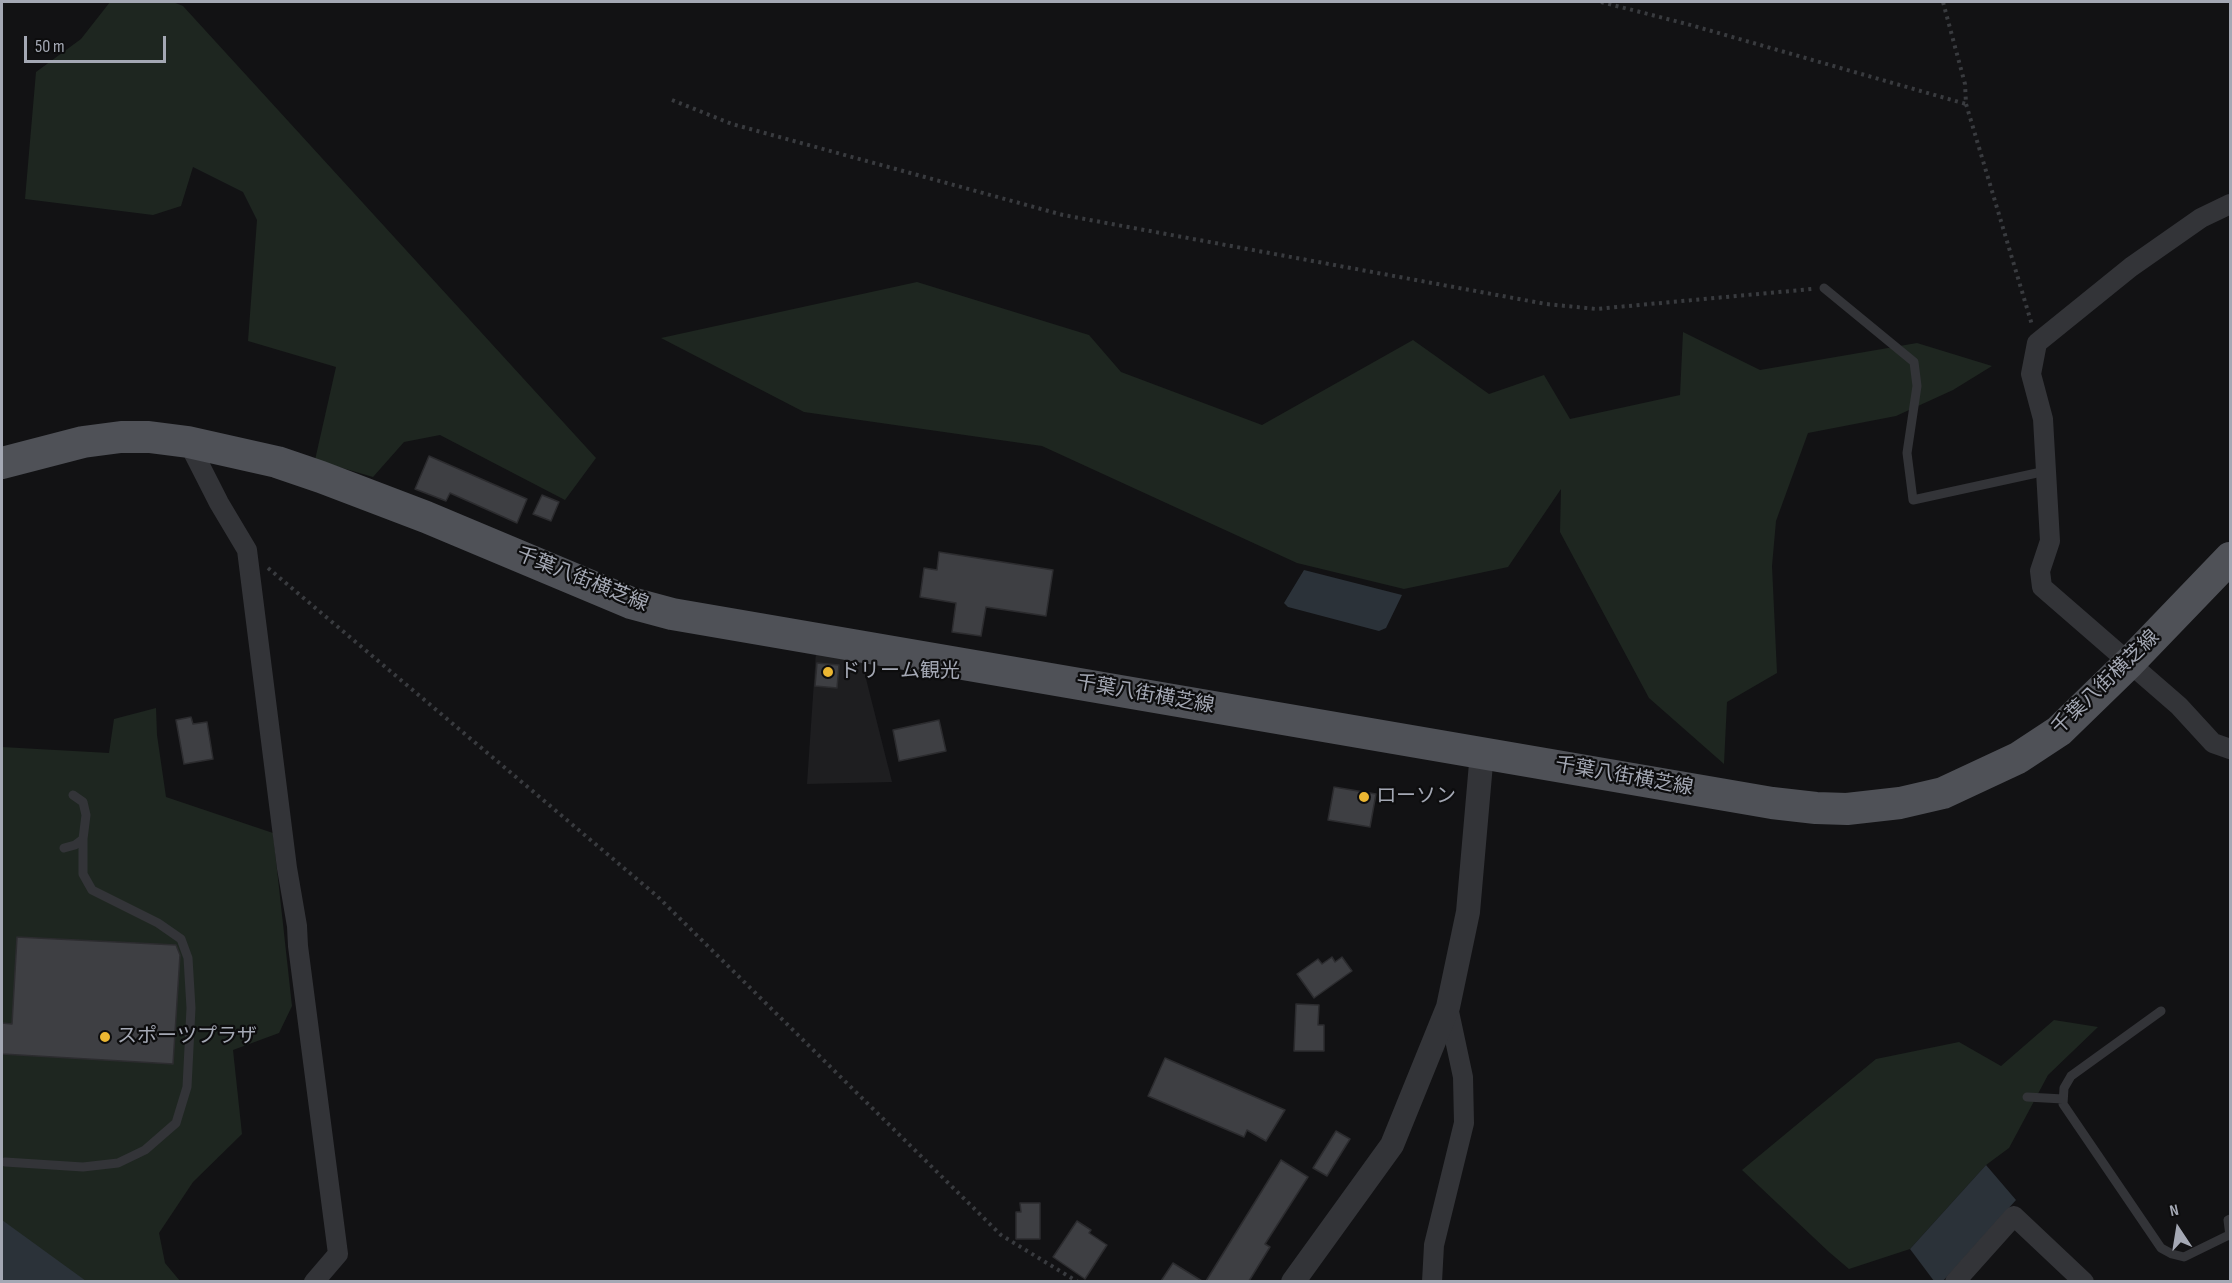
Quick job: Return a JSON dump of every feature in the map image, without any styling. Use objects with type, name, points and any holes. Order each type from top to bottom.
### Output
[{"type":"main road","name":"千葉八街横芝線","points":[[2,462],[83,442],[121,437],[149,437],[188,442],[277,462],[321,477],[426,517],[631,603],[672,614],[1772,803],[1816,808],[1847,809],[1900,804],[1942,793],[2018,758],[2059,731],[2129,663],[2230,558]]},
{"type":"street","points":[[2230,204],[2201,218],[2131,267],[2037,343],[2031,375],[2043,419],[2050,541],[2040,571],[2042,587],[2179,706],[2213,743],[2230,748]]},
{"type":"street","points":[[188,442],[219,503],[247,550],[338,1254],[314,1281]]},
{"type":"street","points":[[1293,1281],[1392,1145],[1448,1007],[1468,912],[1482,752]]},
{"type":"street","points":[[1432,1281],[1434,1245],[1464,1123],[1463,1077],[1448,1007]]},
{"type":"street","points":[[1955,1281],[2014,1216],[2084,1281]]},
{"type":"lane","points":[[1824,288],[1914,362],[1917,386],[1907,453],[1913,500],[2046,471]]},
{"type":"lane","points":[[5,1162],[83,1167],[118,1163],[145,1150],[176,1123],[187,1087],[191,1008],[188,958],[181,939],[158,923],[92,890],[83,874],[86,815],[83,802],[73,795]]},
{"type":"lane","points":[[64,848],[75,845],[83,839]]},
{"type":"lane","points":[[2161,1011],[2071,1077],[2064,1088],[2063,1104],[2161,1248],[2184,1257],[2230,1235],[2228,1220],[2230,1219]]},
{"type":"lane","points":[[2027,1097],[2063,1099]]},
{"type":"path","points":[[1601,2],[1687,24],[1966,104]]},
{"type":"path","points":[[1943,2],[1965,84],[1966,104],[2037,343]]},
{"type":"path","points":[[672,100],[732,124],[1063,216],[1546,304],[1596,309],[1824,288]]},
{"type":"path","points":[[247,550],[657,896],[1001,1234],[1078,1281]]},
{"type":"shaded area","points":[[110,2],[173,2],[183,6],[596,458],[565,500],[440,435],[404,442],[373,477],[315,460],[336,367],[248,341],[257,220],[243,192],[193,167],[181,206],[153,215],[25,199],[36,72],[81,39]]},
{"type":"shaded area","points":[[917,282],[1089,335],[1121,372],[1262,425],[1413,340],[1489,394],[1544,375],[1570,419],[1680,395],[1683,332],[1760,370],[1917,343],[1992,366],[1953,390],[1896,416],[1808,433],[1776,521],[1772,566],[1777,673],[1727,702],[1724,764],[1649,698],[1560,532],[1561,489],[1508,567],[1404,589],[1297,563],[1042,446],[804,412],[661,338]]},
{"type":"shaded area","points":[[1304,570],[1402,595],[1386,628],[1379,631],[1288,607],[1284,603]]},
{"type":"shaded area","points":[[816,652],[861,659],[892,782],[807,784]]},
{"type":"shaded area","name":"スポーツプラザ","points":[[156,708],[157,735],[166,797],[273,833],[292,1006],[279,1033],[233,1050],[242,1134],[193,1182],[159,1233],[165,1263],[180,1281],[2,1281],[2,747],[109,753],[114,719]]},
{"type":"shaded area","points":[[2054,1020],[2098,1027],[2048,1075],[2009,1148],[1986,1165],[1910,1249],[1849,1269],[1742,1170],[1876,1059],[1959,1042],[2001,1066]]},
{"type":"shaded area","points":[[1986,1165],[2016,1200],[1943,1281],[1934,1281],[1910,1249]]},
{"type":"shaded area","points":[[2,1220],[86,1281],[2,1281]]},
{"type":"building","points":[[429,456],[527,499],[517,523],[450,493],[446,501],[415,489]]},
{"type":"building","points":[[542,495],[559,502],[551,521],[533,514]]},
{"type":"building","points":[[939,552],[1053,570],[1046,616],[986,607],[981,636],[952,632],[956,603],[920,597],[924,568],[937,570]]},
{"type":"building","points":[[817,663],[839,665],[837,688],[815,686]]},
{"type":"building","points":[[191,717],[193,724],[207,722],[213,759],[184,764],[176,720]]},
{"type":"building","points":[[939,720],[946,751],[899,761],[893,730]]},
{"type":"building","points":[[1334,787],[1376,794],[1370,827],[1328,820]]},
{"type":"building","points":[[17,937],[176,945],[180,955],[173,1064],[2,1054],[2,1023],[12,1024]]},
{"type":"building","points":[[1332,957],[1335,962],[1342,957],[1352,971],[1314,998],[1297,974],[1318,959],[1322,964]]},
{"type":"building","points":[[1296,1004],[1319,1005],[1318,1025],[1324,1025],[1324,1051],[1294,1051]]},
{"type":"building","points":[[1165,1058],[1285,1110],[1266,1141],[1247,1130],[1244,1137],[1148,1096]]},
{"type":"building","points":[[1336,1131],[1350,1139],[1327,1176],[1313,1168]]},
{"type":"building","points":[[1281,1160],[1308,1177],[1265,1244],[1270,1247],[1249,1281],[1206,1281]]},
{"type":"building","points":[[1020,1203],[1040,1203],[1040,1239],[1016,1239],[1016,1212],[1021,1212]]},
{"type":"building","points":[[1077,1221],[1091,1230],[1089,1233],[1107,1245],[1085,1279],[1053,1257]]},
{"type":"building","points":[[1173,1263],[1202,1281],[1161,1281]]},
{"type":"place","name":"ドリーム観光","points":[[828,672]]},
{"type":"place","name":"ローソン","points":[[1364,797]]},
{"type":"place","name":"スポーツプラザ","points":[[105,1037]]}]
